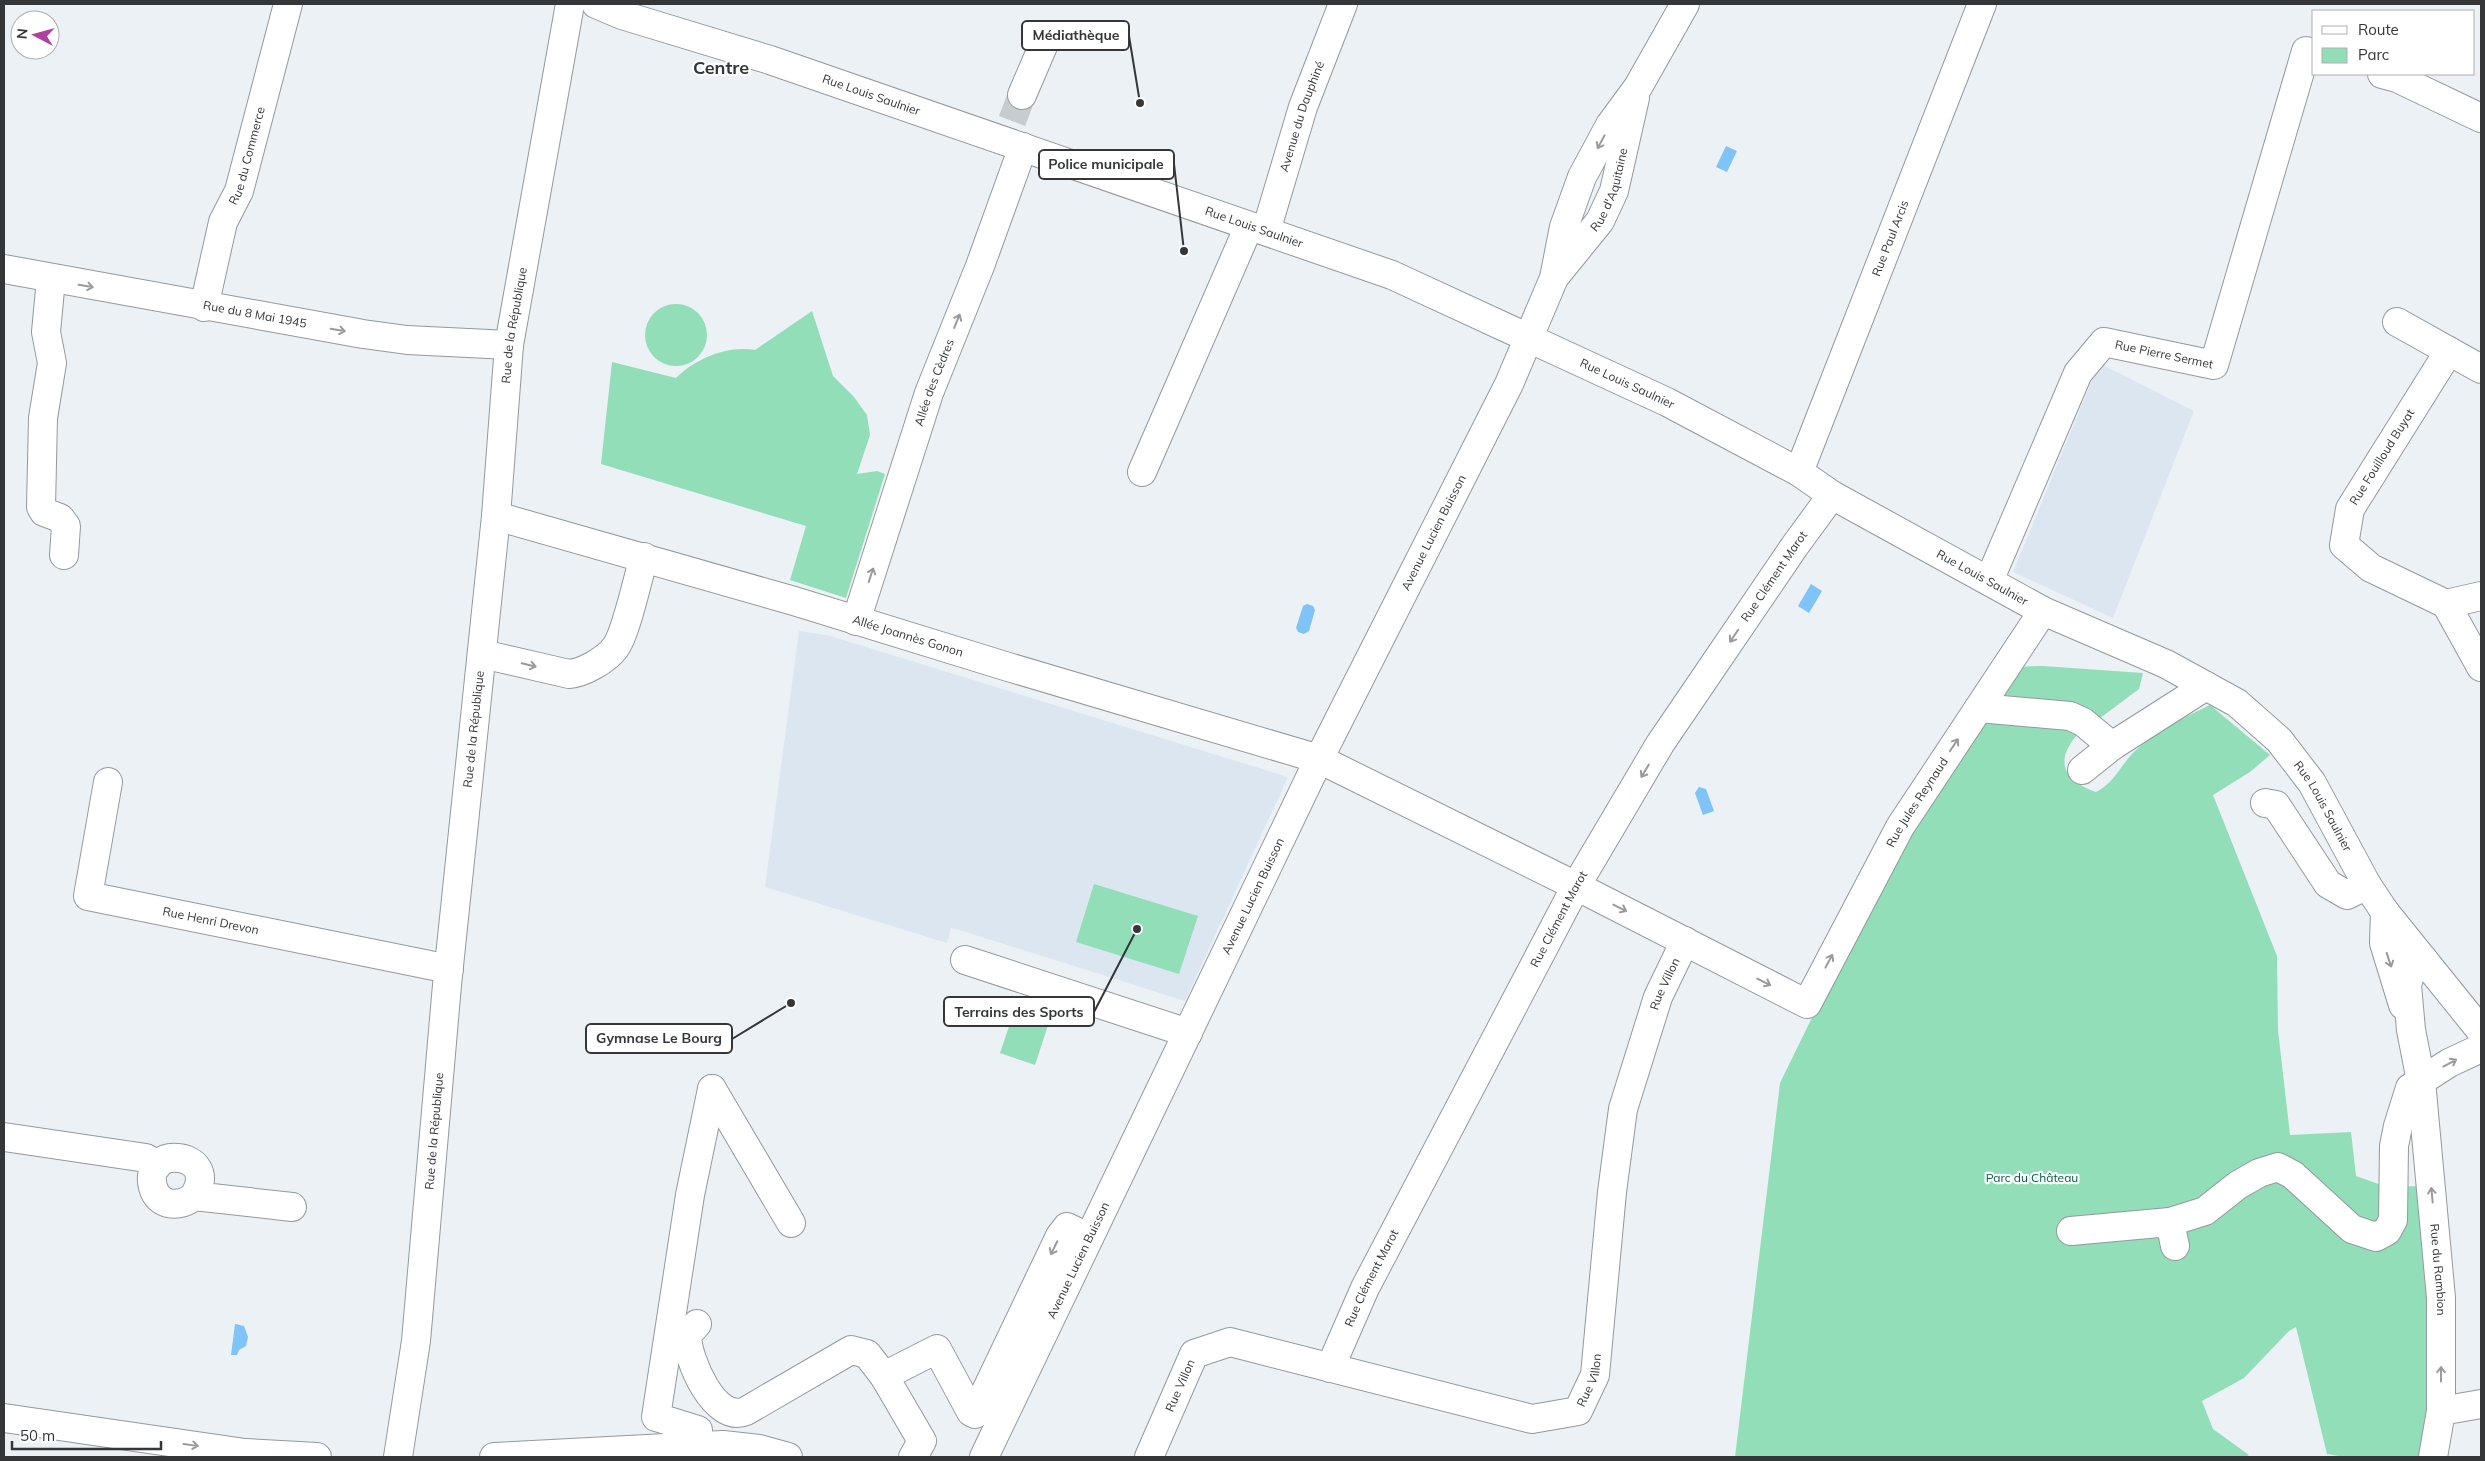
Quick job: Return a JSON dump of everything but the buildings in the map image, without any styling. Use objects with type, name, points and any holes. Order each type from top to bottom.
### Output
[{"type":"street","name":"Rue du Commerce","points":[[204,307],[223,222],[239,191],[288,4]]},
{"type":"street","name":"Rue de la République","points":[[398,1457],[416,1341],[449,969],[496,516],[509,345],[570,4]]},
{"type":"street","name":"Rue Louis Saulnier","points":[[596,4],[622,16],[770,60],[1013,137],[1257,229],[1392,275],[1667,402],[1799,472],[1832,495],[2043,611],[2166,664],[2237,703],[2279,740],[2312,783],[2367,885],[2385,912],[2481,1031]]},
{"type":"street","name":"Avenue du Dauphiné","points":[[1142,472],[1257,229],[1344,4]]},
{"type":"street","name":"Rue d'Aquitaine","points":[[1529,339],[1554,278],[1600,221],[1614,191],[1638,87],[1685,4]]},
{"type":"street","name":"Rue Paul Arcis","points":[[1799,472],[1982,4]]},
{"type":"street","points":[[1022,95],[1046,39]]},
{"type":"street","name":"Rue Pierre Sermet","points":[[1989,581],[2078,373],[2104,342],[2214,365],[2306,51],[2312,52]]},
{"type":"street","points":[[2386,75],[2397,78],[2481,118]]},
{"type":"street","name":"Allée des Cèdres","points":[[856,621],[929,392],[980,266],[1013,137]]},
{"type":"street","name":"Rue du 8 Mai 1945","points":[[4,269],[204,307],[408,340],[509,345]]},
{"type":"street","points":[[51,279],[46,332],[52,363],[43,418],[40,507],[44,512],[60,518],[66,526],[64,555]]},
{"type":"street","points":[[2397,322],[2481,369]]},
{"type":"street","name":"Avenue Lucien Buisson","points":[[984,1457],[1319,759],[1509,384],[1529,339]]},
{"type":"street","name":"Rue Fouilloud Buyat","points":[[2446,604],[2371,568],[2344,545],[2350,509],[2449,351]]},
{"type":"street","name":"Rue Clément Marot","points":[[1330,1368],[1365,1288],[1576,886],[1660,744],[1832,495]]},
{"type":"street","name":"Allée Joannès Gonon","points":[[496,516],[644,557],[1319,759],[1576,886],[1807,1004]]},
{"type":"street","points":[[482,654],[569,674],[580,673],[614,649],[644,557]]},
{"type":"street","points":[[2481,596],[2446,604],[2481,667]]},
{"type":"street","name":"Rue Jules Reynaud","points":[[1807,1004],[1900,827],[2043,611]]},
{"type":"street","points":[[2082,770],[2112,746],[2206,686]]},
{"type":"street","points":[[1979,708],[2070,716],[2083,722],[2112,746]]},
{"type":"street","name":"Rue Henri Drevon","points":[[108,782],[88,896],[449,969]]},
{"type":"street","points":[[2265,803],[2276,805],[2328,884],[2347,895],[2367,885]]},
{"type":"street","points":[[2385,912],[2384,943],[2411,1030]]},
{"type":"street","name":"Rue Villon","points":[[1149,1457],[1194,1354],[1230,1342],[1532,1419],[1578,1411],[1594,1375],[1623,1109],[1658,997],[1684,941]]},
{"type":"street","points":[[2411,1030],[2407,985],[2413,965],[2422,959]]},
{"type":"street","points":[[965,960],[1188,1033]]},
{"type":"street","name":"Rue du Rambion","points":[[2411,1030],[2421,1081],[2441,1298],[2441,1411],[2433,1457]]},
{"type":"street","points":[[2071,1231],[2173,1234],[2238,1185],[2259,1173],[2278,1167],[2293,1175],[2352,1229],[2376,1237],[2387,1231],[2393,1220],[2394,1146],[2410,1088],[2449,1063],[2481,1048]]},
{"type":"street","points":[[723,1448],[698,1430],[656,1417],[690,1195],[712,1089],[791,1223]]},
{"type":"street","points":[[4,1137],[146,1158],[157,1166],[169,1158],[184,1158],[191,1162],[199,1175],[198,1190],[194,1196],[292,1207]]},
{"type":"street","points":[[884,1376],[937,1349],[971,1412],[975,1414],[1060,1236],[1067,1227],[1089,1238]]},
{"type":"street","points":[[696,1324],[687,1335],[689,1351],[707,1391],[732,1412]]},
{"type":"street","points":[[723,1448],[732,1412],[851,1350],[867,1354],[884,1376],[922,1441],[913,1457]]},
{"type":"street","points":[[2441,1411],[2481,1404]]},
{"type":"street","points":[[4,1418],[245,1453],[317,1457]]},
{"type":"street","points":[[494,1457],[723,1448],[788,1457]]},
{"type":"shaded area","points":[[2099,363],[2194,411],[2113,618],[2013,572]]},
{"type":"shaded area","points":[[799,631],[827,635],[1288,777],[1185,1001],[956,929],[951,928],[947,943],[765,887]]},
{"type":"green space","points":[[676,304],[693,309],[698,313],[702,318],[707,335],[702,352],[698,357],[693,361],[676,366],[659,361],[654,357],[650,352],[645,335],[650,318],[654,313],[659,309]]},
{"type":"green space","points":[[812,311],[833,376],[854,397],[867,415],[870,435],[857,474],[877,471],[885,474],[846,598],[790,580],[806,526],[601,464],[612,362],[676,378],[692,365],[712,355],[734,350],[755,350]]},
{"type":"green space","name":"Parc du Château","points":[[2043,666],[2143,673],[2139,689],[2076,736],[2069,746],[2064,763],[2066,770],[2070,777],[2085,788],[2096,792],[2116,775],[2132,754],[2149,739],[2169,726],[2210,705],[2270,755],[2250,772],[2213,795],[2277,956],[2278,1030],[2290,1135],[2351,1132],[2356,1176],[2387,1187],[2422,1186],[2433,1409],[2422,1457],[2345,1457],[2327,1454],[2296,1327],[2289,1331],[2244,1378],[2202,1401],[2213,1429],[2249,1455],[2245,1457],[1735,1457],[1780,1083],[1895,855],[2013,667]]},
{"type":"green space","points":[[1094,884],[1198,916],[1179,974],[1076,942]]},
{"type":"green space","points":[[1017,1003],[1052,1013],[1035,1065],[1000,1053]]},
{"type":"water","points":[[1726,146],[1737,151],[1727,172],[1716,167]]},
{"type":"water","points":[[1811,584],[1822,591],[1809,613],[1798,606]]},
{"type":"water","points":[[1307,604],[1313,606],[1315,610],[1309,631],[1304,634],[1298,632],[1296,628],[1303,606]]},
{"type":"water","points":[[1699,787],[1706,789],[1714,811],[1703,815],[1695,793]]},
{"type":"water","points":[[235,1324],[244,1326],[248,1337],[246,1346],[239,1350],[237,1355],[231,1355]]},
{"type":"tunnel","points":[[1012,121],[1022,95]]},
{"type":"place","name":"Médiathèque","points":[[1140,103]]},
{"type":"place","name":"Police municipale","points":[[1184,251]]},
{"type":"place","name":"Terrains des Sports","points":[[1137,929]]},
{"type":"place","name":"Gymnase Le Bourg","points":[[791,1003]]},
{"type":"district","name":"Centre","points":[[721,68]]}]
